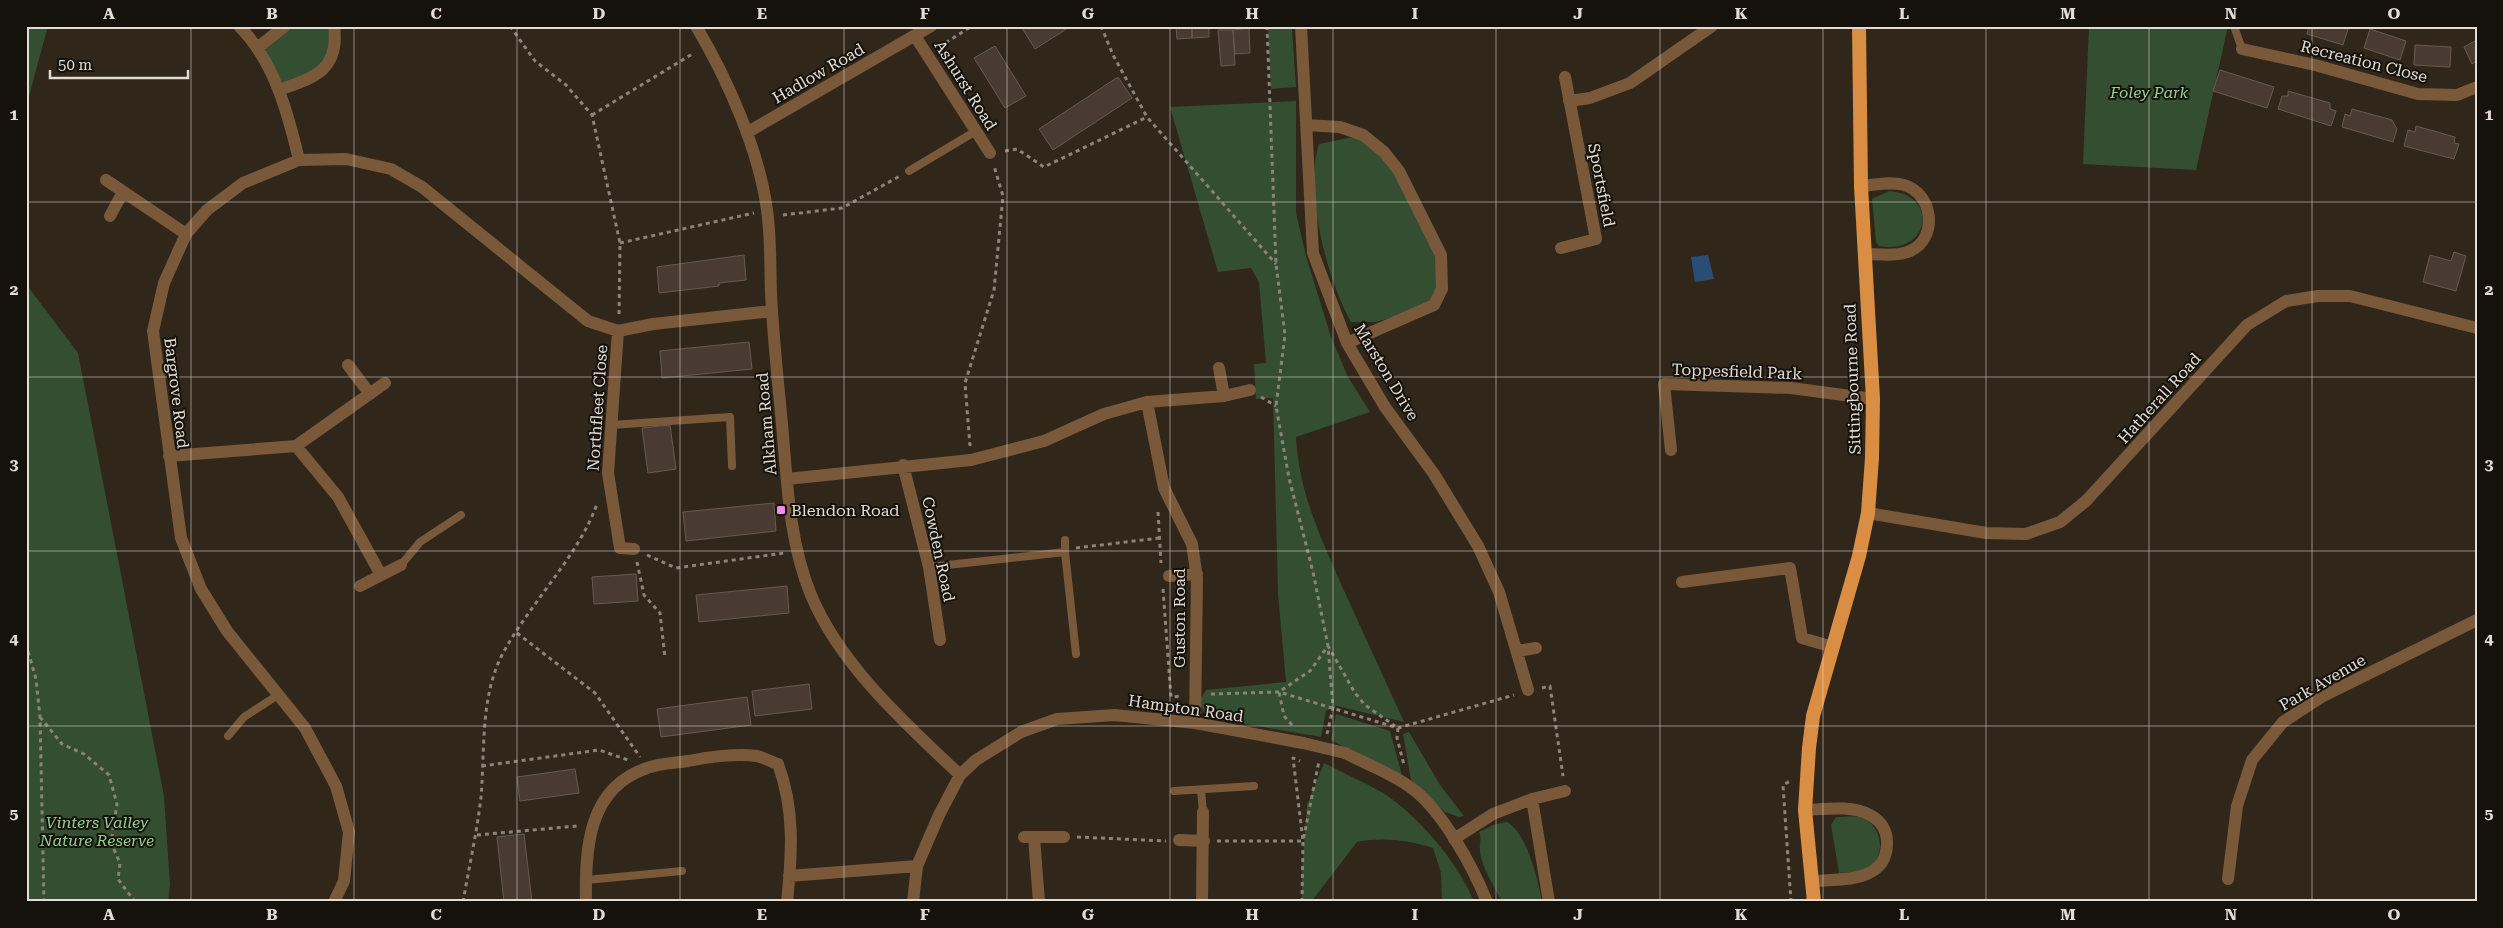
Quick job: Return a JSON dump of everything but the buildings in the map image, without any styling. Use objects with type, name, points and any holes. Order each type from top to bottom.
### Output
[{"type":"highway","name":"Sittingbourne Road","points":[[1814,902],[1805,810],[1806,772],[1813,716],[1846,604],[1868,513],[1873,399],[1861,186],[1858,26]]},
{"type":"street","points":[[239,26],[257,48],[279,90],[290,120],[299,160]]},
{"type":"street","points":[[257,48],[285,26]]},
{"type":"street","points":[[279,90],[320,74],[330,63],[334,48],[334,26]]},
{"type":"street","name":"Alkham Road","points":[[696,26],[707,45],[748,132],[767,213],[772,311],[786,478],[797,551],[811,596],[838,643],[863,677],[960,775]]},
{"type":"street","name":"Hadlow Road","points":[[748,132],[931,26]]},
{"type":"street","name":"Marston Drive","points":[[1301,26],[1313,252],[1347,343],[1385,407],[1434,474],[1478,546],[1499,592],[1528,690]]},
{"type":"street","points":[[1569,101],[1590,98],[1630,83],[1712,26]]},
{"type":"street","name":"Ashurst Road","points":[[915,36],[990,153]]},
{"type":"street","name":"Recreation Close","points":[[2242,49],[2315,65],[2418,94],[2456,95],[2477,87]]},
{"type":"street","name":"Sportsfield","points":[[1561,248],[1596,240],[1565,77]]},
{"type":"street","points":[[1306,125],[1340,127],[1363,135],[1384,152],[1400,172],[1441,255],[1442,289],[1434,305],[1347,343]]},
{"type":"street","name":"Bargrove Road","points":[[334,902],[344,881],[349,832],[336,786],[305,728],[227,631],[200,590],[182,538],[153,332],[164,283],[186,234],[207,210],[244,183],[299,160],[346,159],[391,169],[422,186],[588,321],[618,330]]},
{"type":"street","points":[[106,180],[186,234]]},
{"type":"street","points":[[1861,186],[1892,183],[1904,185],[1916,191],[1925,202],[1929,213],[1926,236],[1920,244],[1910,251],[1898,254],[1864,254]]},
{"type":"street","points":[[110,216],[123,192]]},
{"type":"street","name":"Hatherall Road","points":[[1868,513],[1986,533],[2026,534],[2060,522],[2086,501],[2247,325],[2286,301],[2318,296],[2350,296],[2477,328]]},
{"type":"street","name":"Northfleet Close","points":[[634,549],[620,548],[608,473],[618,330],[653,324],[772,311]]},
{"type":"street","points":[[348,365],[370,394]]},
{"type":"street","points":[[1220,368],[1224,396]]},
{"type":"street","points":[[169,456],[296,446],[385,383]]},
{"type":"street","name":"Toppesfield Park","points":[[1671,450],[1664,384],[1791,388],[1873,399]]},
{"type":"street","points":[[786,478],[971,460],[1044,441],[1104,414],[1147,402],[1224,396],[1250,390]]},
{"type":"street","name":"Guston Road","points":[[1147,402],[1164,488],[1192,544],[1197,574],[1195,723]]},
{"type":"street","points":[[296,446],[338,497],[380,575]]},
{"type":"street","name":"Cowden Road","points":[[903,466],[929,567],[940,640]]},
{"type":"street","points":[[360,586],[401,565]]},
{"type":"street","points":[[1682,582],[1790,568],[1802,638],[1833,647]]},
{"type":"street","points":[[1166,572],[1197,574]]},
{"type":"street","name":"Park Avenue","points":[[2228,879],[2238,806],[2252,760],[2283,722],[2324,696],[2477,620]]},
{"type":"street","points":[[1518,651],[1536,648]]},
{"type":"street","name":"Hampton Road","points":[[913,902],[917,866],[939,815],[960,775],[976,760],[1021,732],[1057,720],[1114,716],[1195,723],[1303,743],[1345,753],[1411,787],[1427,803],[1454,839],[1479,882],[1487,902]]},
{"type":"street","points":[[586,902],[586,880],[593,825],[601,802],[619,782],[647,768],[705,758],[757,756],[778,764],[787,788],[790,816],[790,876],[787,902]]},
{"type":"street","points":[[1454,839],[1493,814],[1532,799],[1565,791]]},
{"type":"street","points":[[1532,799],[1549,902]]},
{"type":"street","points":[[1805,810],[1857,810],[1870,815],[1882,825],[1886,834],[1887,844],[1883,862],[1868,874],[1858,878],[1812,881]]},
{"type":"street","points":[[1202,902],[1203,812]]},
{"type":"street","points":[[1039,902],[1029,837],[1064,837]]},
{"type":"street","points":[[1179,840],[1204,841]]},
{"type":"street","points":[[790,876],[917,866]]},
{"type":"lane","points":[[2234,26],[2242,49]]},
{"type":"lane","points":[[909,171],[976,131]]},
{"type":"lane","points":[[611,425],[730,417],[732,466]]},
{"type":"lane","points":[[401,565],[420,542],[461,515]]},
{"type":"lane","points":[[1064,540],[1076,654]]},
{"type":"lane","points":[[929,567],[1065,551]]},
{"type":"lane","points":[[228,736],[244,718],[278,695]]},
{"type":"lane","points":[[1174,791],[1254,786]]},
{"type":"lane","points":[[1201,790],[1203,812]]},
{"type":"lane","points":[[586,880],[682,871]]},
{"type":"path","points":[[510,26],[535,61],[566,84],[592,115],[620,243],[618,330]]},
{"type":"path","points":[[927,54],[972,26]]},
{"type":"path","points":[[1101,26],[1112,55],[1147,117],[1276,264]]},
{"type":"path","points":[[1267,26],[1276,264],[1285,335],[1276,406],[1289,478],[1313,572],[1328,646],[1333,708],[1330,722]]},
{"type":"path","points":[[592,115],[707,45]]},
{"type":"path","points":[[971,460],[965,383],[994,290],[1003,196],[990,153],[1017,149],[1044,167],[1147,117]]},
{"type":"path","points":[[620,243],[767,213],[842,208],[909,171]]},
{"type":"path","points":[[1164,488],[1157,504],[1166,572]]},
{"type":"path","points":[[463,902],[476,835],[490,688],[502,655],[590,524],[598,498]]},
{"type":"path","points":[[1065,551],[1160,538]]},
{"type":"path","points":[[634,549],[676,568],[797,551]]},
{"type":"path","points":[[634,549],[644,594],[660,613],[665,658]]},
{"type":"path","points":[[1163,588],[1171,696],[1279,692],[1398,728],[1528,690]]},
{"type":"path","points":[[517,632],[595,693],[647,768]]},
{"type":"path","points":[[26,644],[36,680],[40,717],[44,902]]},
{"type":"path","points":[[1279,692],[1310,670],[1328,646]]},
{"type":"path","points":[[1328,646],[1355,692],[1365,705],[1398,728]]},
{"type":"path","points":[[1550,686],[1565,791]]},
{"type":"path","points":[[1279,692],[1284,716],[1295,727]]},
{"type":"path","points":[[40,717],[62,744],[84,754],[109,775],[117,804],[111,843],[120,864],[118,880],[135,902]]},
{"type":"path","points":[[1398,728],[1397,738],[1411,787]]},
{"type":"path","points":[[482,766],[599,750],[647,768]]},
{"type":"path","points":[[1300,761],[1293,758],[1303,841],[1302,902]]},
{"type":"path","points":[[1303,841],[1317,766]]},
{"type":"path","points":[[1791,902],[1783,785],[1806,772]]},
{"type":"path","points":[[476,835],[593,825]]},
{"type":"path","points":[[1064,837],[1179,840]]},
{"type":"path","points":[[1204,841],[1303,841]]},
{"type":"green space","points":[[26,26],[48,26],[26,107]]},
{"type":"green space","points":[[285,26],[334,26],[330,63],[279,90],[257,48]]},
{"type":"green space","points":[[1268,26],[1290,26],[1292,29],[1296,87],[1271,89]]},
{"type":"green space","name":"Foley Park","points":[[2089,26],[2228,26],[2196,170],[2083,164]]},
{"type":"green space","points":[[1296,101],[1296,213],[1306,256],[1331,337],[1348,377],[1370,412],[1296,437],[1301,476],[1318,530],[1404,722],[1337,706],[1326,711],[1321,737],[1217,719],[1204,713],[1199,701],[1206,690],[1286,682],[1278,594],[1273,398],[1256,399],[1254,364],[1266,363],[1259,282],[1251,268],[1218,272],[1170,107]]},
{"type":"green space","points":[[1363,135],[1384,152],[1441,255],[1434,305],[1376,322],[1351,322],[1342,304],[1326,259],[1320,234],[1314,185],[1315,163],[1319,144]]},
{"type":"green space","points":[[1889,191],[1906,195],[1916,203],[1922,213],[1922,224],[1918,234],[1909,242],[1896,247],[1879,246],[1876,242],[1872,199]]},
{"type":"green space","name":"Vinters Valley Nature Reserve","points":[[26,284],[78,353],[164,796],[170,885],[168,902],[26,902]]},
{"type":"green space","points":[[1336,714],[1390,731],[1403,779],[1331,740]]},
{"type":"green space","points":[[1409,732],[1440,785],[1464,816],[1459,817],[1445,812],[1411,780],[1403,734]]},
{"type":"green space","points":[[1324,763],[1383,793],[1410,814],[1436,842],[1459,872],[1474,902],[1442,902],[1441,873],[1433,848],[1405,841],[1367,840],[1357,842],[1311,902],[1302,902],[1302,870],[1307,805]]},
{"type":"green space","points":[[1836,817],[1859,817],[1866,819],[1875,829],[1880,842],[1880,849],[1875,861],[1871,865],[1858,871],[1839,873],[1831,825]]},
{"type":"green space","points":[[1507,822],[1514,828],[1526,846],[1538,882],[1542,902],[1502,902],[1486,871],[1481,858],[1479,832],[1493,825]]},
{"type":"water","points":[[1708,255],[1714,279],[1695,282],[1691,257]]},
{"type":"place","name":"Blendon Road","points":[[781,510]]}]
